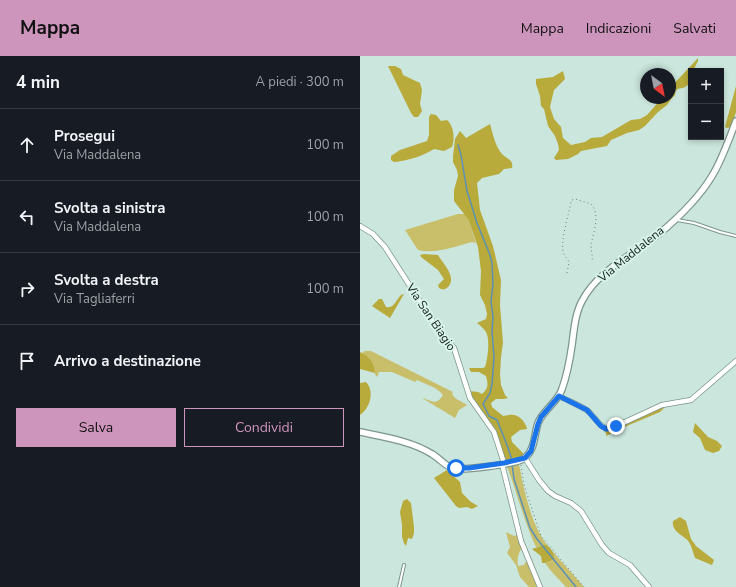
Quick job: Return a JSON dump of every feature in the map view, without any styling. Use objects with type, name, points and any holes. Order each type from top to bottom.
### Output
[{"type":"street","name":"Via Maddalena","points":[[520,460],[531,451],[541,417],[562,391],[577,314],[585,296],[602,276],[618,262],[651,240],[696,198],[712,176],[736,121]]},
{"type":"street","name":"Via San Biagio","points":[[360,226],[373,234],[385,247],[437,328],[454,348],[470,398],[494,432],[504,463],[521,541],[540,587]]},
{"type":"street","points":[[559,396],[587,410],[601,426],[606,429],[610,429],[662,405],[691,400],[736,361]]},
{"type":"street","points":[[360,432],[406,443],[432,454],[447,466],[453,468],[469,468],[520,460],[548,491],[581,511],[602,545],[609,552],[630,565],[649,587]]},
{"type":"lane","points":[[674,219],[694,223],[736,236]]},
{"type":"lane","points":[[398,587],[404,565]]},
{"type":"path","points":[[567,273],[569,262],[564,254],[563,241],[571,202],[575,199],[591,204],[594,210],[595,228],[592,244],[592,262]]},
{"type":"path","points":[[520,460],[524,485],[541,536],[584,587]]},
{"type":"shaded area","points":[[698,58],[694,68],[689,68]]},
{"type":"shaded area","points":[[388,66],[395,66],[401,69],[403,75],[420,83],[422,90],[420,104],[422,111],[418,117],[414,117],[411,113]]},
{"type":"shaded area","points":[[688,69],[688,85],[676,92],[676,82]]},
{"type":"shaded area","points":[[563,71],[565,79],[554,90],[550,107],[554,119],[561,127],[563,138],[571,145],[585,142],[591,138],[602,137],[631,120],[640,119],[647,115],[657,104],[668,104],[639,130],[627,133],[611,140],[607,146],[581,151],[568,159],[556,160],[554,158],[559,150],[558,144],[555,136],[548,126],[544,109],[541,106],[536,79],[553,77]]},
{"type":"shaded area","points":[[736,86],[736,112],[731,127],[727,128],[725,127]]},
{"type":"shaded area","points":[[431,114],[436,115],[441,121],[447,120],[451,126],[453,133],[452,147],[444,151],[434,149],[420,156],[404,161],[394,162],[391,160],[391,156],[400,150],[427,141],[429,135],[429,117]]},
{"type":"shaded area","points":[[490,124],[494,140],[502,154],[512,163],[512,168],[504,169],[499,174],[482,178],[477,183],[480,210],[493,246],[501,280],[500,305],[503,343],[500,375],[501,385],[505,395],[508,398],[496,399],[491,403],[492,407],[503,416],[515,415],[518,417],[523,421],[527,429],[520,430],[511,437],[512,442],[523,453],[523,456],[508,460],[504,460],[497,438],[468,391],[482,394],[487,388],[486,376],[479,372],[471,372],[469,368],[485,367],[488,339],[486,332],[477,323],[486,319],[487,314],[485,305],[480,295],[481,271],[478,247],[468,219],[454,201],[454,190],[458,176],[453,162],[455,139],[460,131],[466,138]]},
{"type":"shaded area","points":[[458,214],[465,214],[476,243],[472,242],[438,251],[418,250],[405,230]]},
{"type":"shaded area","points":[[420,255],[438,255],[449,271],[451,279],[447,288],[439,288],[438,285],[444,279],[438,270],[421,257]]},
{"type":"shaded area","points":[[404,294],[390,318],[372,306],[379,299],[382,299],[386,307],[391,307],[401,295]]},
{"type":"shaded area","points":[[365,351],[371,351],[453,392],[452,394],[455,398],[467,405],[459,410],[455,418],[422,398],[434,402],[438,401],[443,395],[434,388],[417,380],[415,382],[392,372],[379,372],[377,377],[371,361],[362,353]]},
{"type":"shaded area","points":[[360,352],[371,360],[375,373],[360,369]]},
{"type":"shaded area","points":[[366,382],[369,386],[371,395],[369,404],[360,415],[360,383]]},
{"type":"shaded area","points":[[667,405],[660,412],[606,436],[604,431],[613,430]]},
{"type":"shaded area","points":[[695,423],[708,437],[717,441],[722,446],[719,451],[713,453],[705,450],[700,438],[693,432]]},
{"type":"shaded area","points":[[518,463],[532,516],[538,531],[547,545],[536,547],[524,517],[507,466]]},
{"type":"shaded area","points":[[447,470],[460,482],[462,493],[471,502],[478,506],[472,509],[467,507],[459,508],[456,506],[434,478]]},
{"type":"shaded area","points":[[407,499],[411,503],[414,533],[412,539],[408,538],[406,546],[402,537],[400,512],[403,501]]},
{"type":"shaded area","points":[[680,517],[686,521],[691,539],[696,546],[714,560],[712,565],[695,558],[689,542],[674,528],[673,521]]},
{"type":"shaded area","points":[[506,532],[514,536],[517,535],[522,548],[518,556],[518,566],[524,565],[527,560],[539,587],[529,587],[520,577],[516,565],[507,553],[510,547]]},
{"type":"shaded area","points":[[547,545],[552,550],[554,558],[553,560],[542,563],[541,556],[532,549]]},
{"type":"shaded area","points":[[553,552],[584,587],[566,587],[552,572],[545,563],[553,560]]},
{"type":"waterway","points":[[458,145],[467,191],[492,263],[493,284],[491,302],[494,357],[490,393],[483,404],[489,416],[497,420],[507,445],[511,457],[514,479],[530,528],[537,539],[576,587]]},
{"type":"route","points":[[456,468],[460,469],[504,463],[525,458],[531,451],[541,417],[559,396],[587,410],[601,426],[606,429],[616,426]]}]
